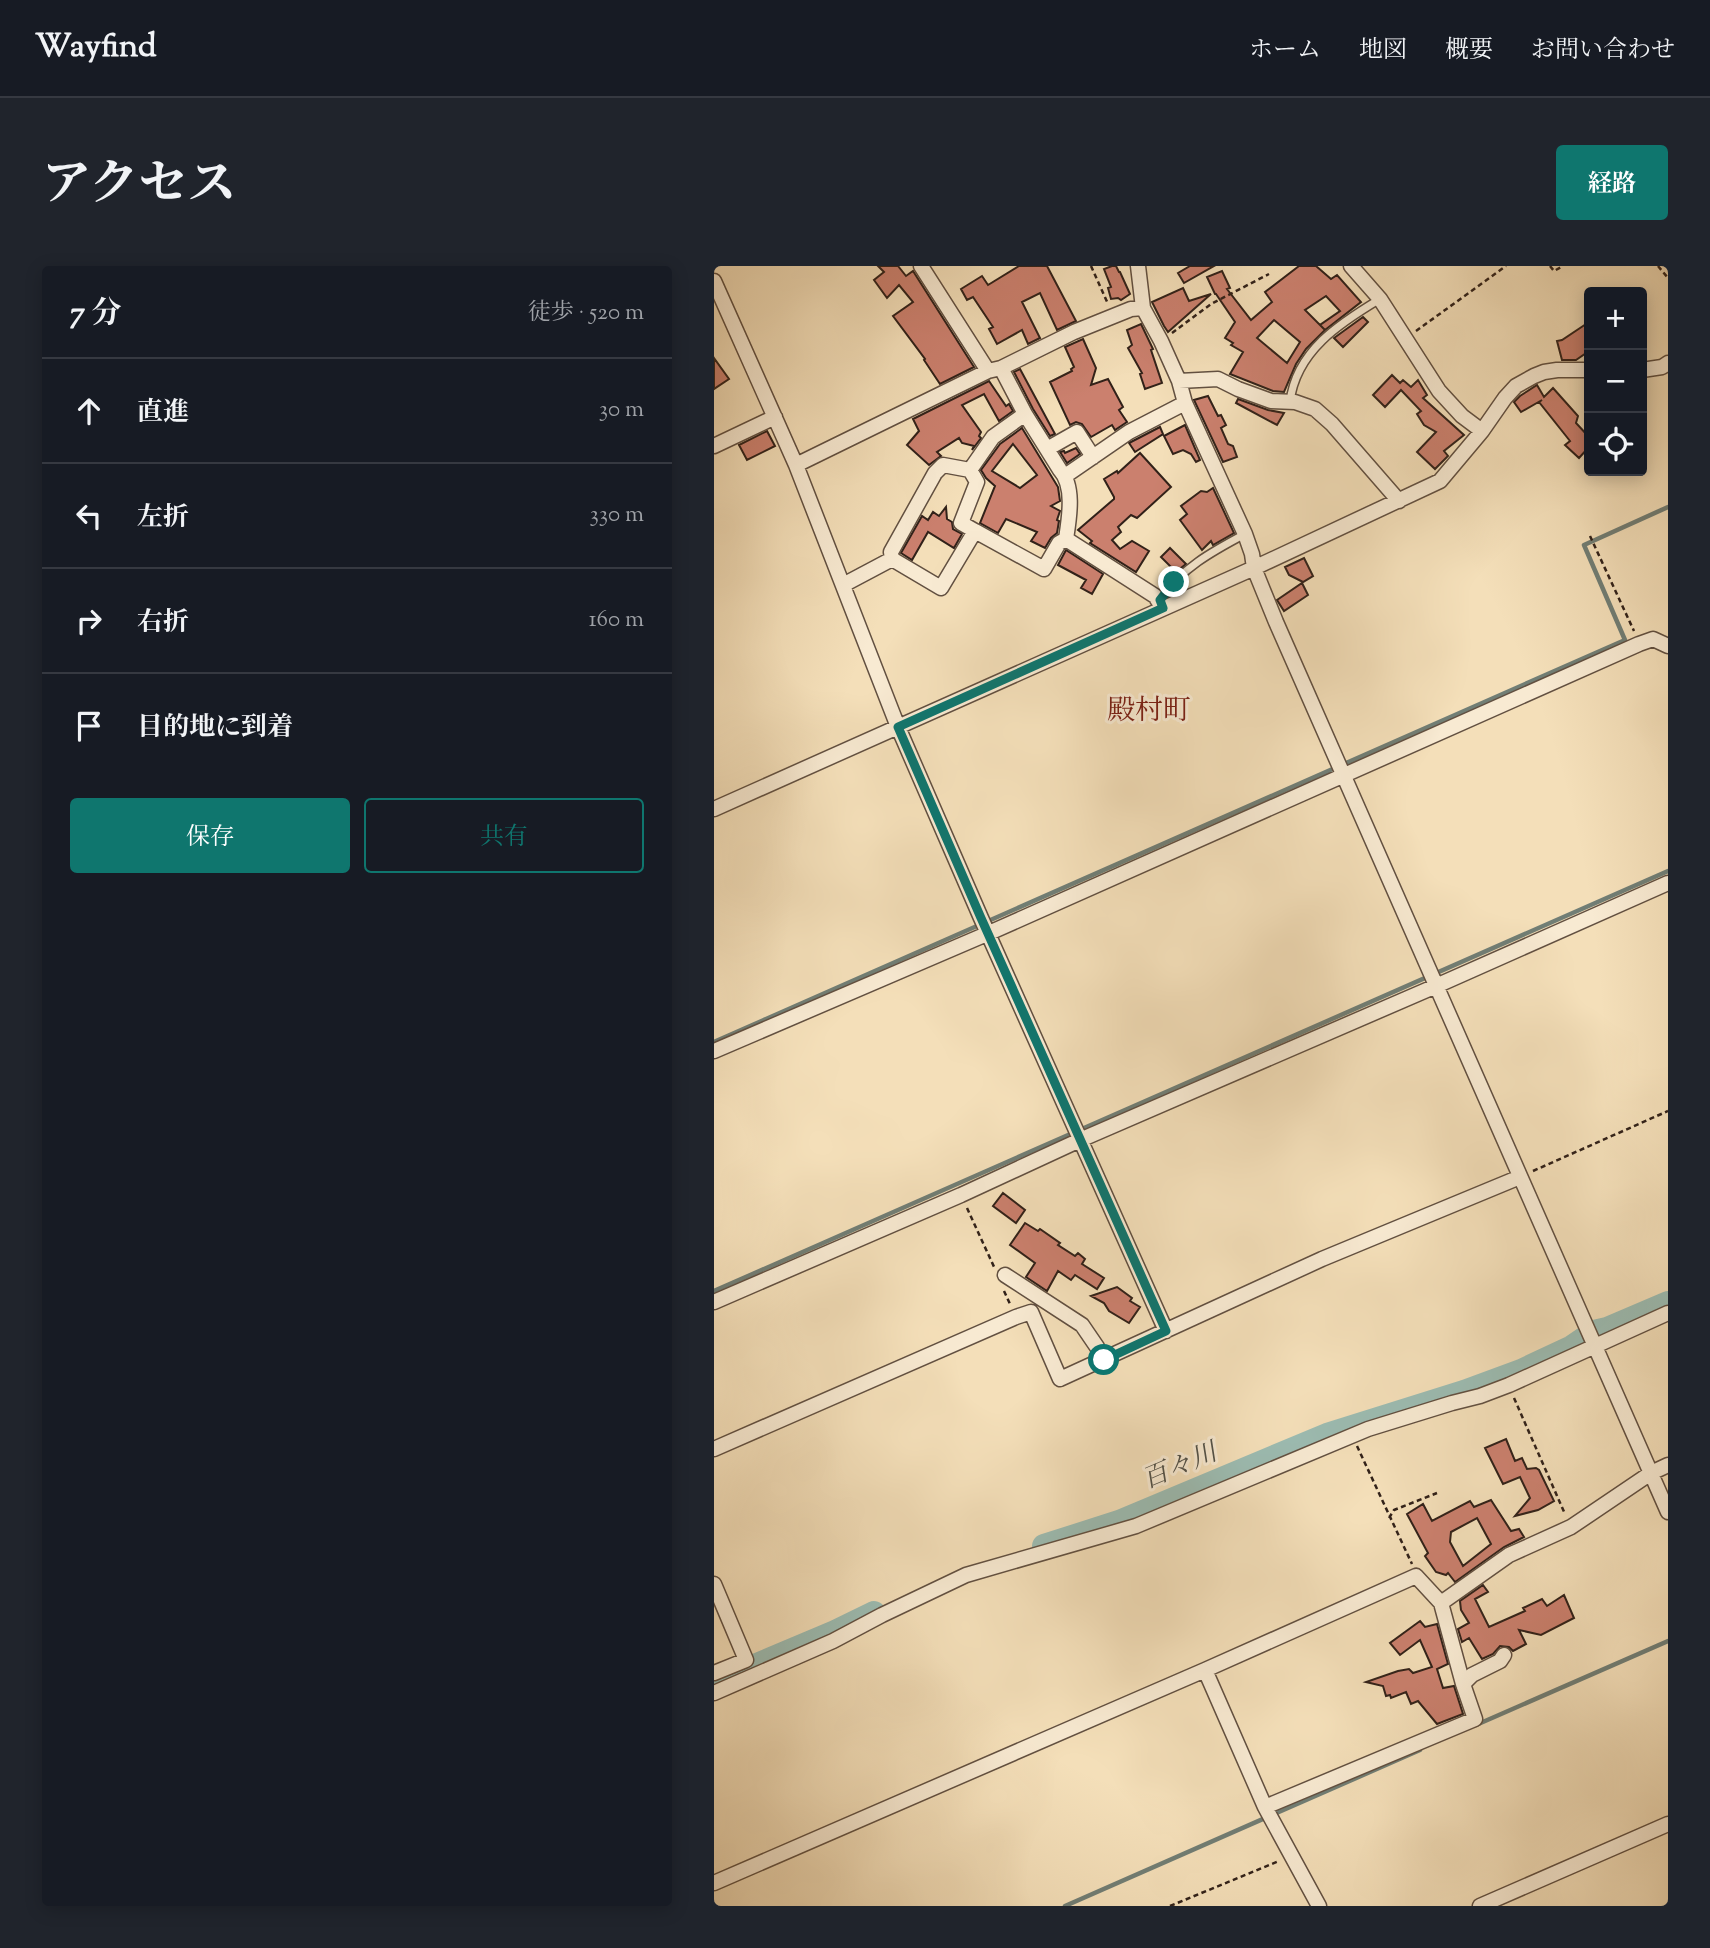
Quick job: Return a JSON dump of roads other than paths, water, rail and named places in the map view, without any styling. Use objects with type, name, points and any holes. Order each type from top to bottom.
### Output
[{"type":"street","points":[[921,266],[1065,476],[1071,508],[1066,539]]},
{"type":"street","points":[[1351,266],[1380,299],[1439,391],[1462,416],[1482,431]]},
{"type":"street","points":[[1141,267],[1143,308],[1161,341],[1179,381],[1185,402],[1245,534],[1254,568],[1340,770],[1363,816],[1432,979],[1668,1512]]},
{"type":"street","points":[[714,281],[796,465],[898,727],[1166,1331]]},
{"type":"street","points":[[796,465],[1074,332],[1131,309],[1143,308]]},
{"type":"street","points":[[1647,368],[1662,367],[1668,363]]},
{"type":"street","points":[[714,809],[898,727],[1161,604],[1254,568],[1440,481],[1516,386],[1534,376],[1556,370],[1584,370]]},
{"type":"street","points":[[1179,381],[1218,379],[1271,401],[1307,405],[1323,414],[1399,501]]},
{"type":"street","points":[[1065,476],[1129,432],[1185,402]]},
{"type":"street","points":[[970,470],[993,437],[1025,414]]},
{"type":"street","points":[[714,446],[775,417]]},
{"type":"street","points":[[1047,449],[1077,432],[1093,457]]},
{"type":"street","points":[[892,559],[891,552],[935,473],[943,465],[970,470],[977,482],[961,523],[1044,569],[1059,543],[1066,539]]},
{"type":"street","points":[[892,559],[941,588],[975,531]]},
{"type":"street","points":[[1066,539],[1155,596],[1161,604]]},
{"type":"street","points":[[843,585],[892,559]]},
{"type":"street","points":[[714,1051],[985,926],[1340,770],[1639,644],[1653,639],[1668,646]]},
{"type":"street","points":[[714,1302],[961,1195],[1078,1134],[1432,979],[1668,883]]},
{"type":"street","points":[[1031,1312],[1060,1379],[1322,1259],[1520,1177]]},
{"type":"street","points":[[1000,1275],[1082,1325],[1104,1360]]},
{"type":"street","points":[[714,1448],[1031,1312],[1044,1301]]},
{"type":"street","points":[[714,1693],[833,1641],[966,1575],[1136,1526],[1332,1443],[1508,1385],[1668,1313]]},
{"type":"street","points":[[1441,1604],[1509,1555],[1571,1527],[1651,1472],[1668,1465]]},
{"type":"street","points":[[714,1883],[1416,1576],[1441,1604],[1475,1718],[1265,1807]]},
{"type":"street","points":[[714,1584],[746,1660],[714,1673]]},
{"type":"street","points":[[1463,1684],[1472,1675],[1500,1661],[1504,1655]]},
{"type":"street","points":[[1205,1670],[1265,1807],[1319,1906]]},
{"type":"street","points":[[1480,1906],[1668,1824]]},
{"type":"lane","points":[[1290,402],[1291,392],[1302,366],[1327,334],[1380,299]]},
{"type":"lane","points":[[1161,604],[1174,582],[1193,565],[1214,550],[1245,534]]},
{"type":"waterway","points":[[714,1042],[1625,640],[1584,545],[1668,507]]},
{"type":"waterway","points":[[714,1291],[1668,871]]},
{"type":"waterway","name":"百々川","points":[[1044,1546],[1119,1522],[1327,1435],[1521,1371],[1572,1347],[1594,1332],[1668,1303]]},
{"type":"waterway","name":"百々川","points":[[714,1683],[874,1613]]},
{"type":"waterway","points":[[1476,1725],[1668,1641]]},
{"type":"waterway","points":[[1065,1906],[1420,1750]]},
{"type":"district","name":"殿村町","points":[[1149,709]]}]
